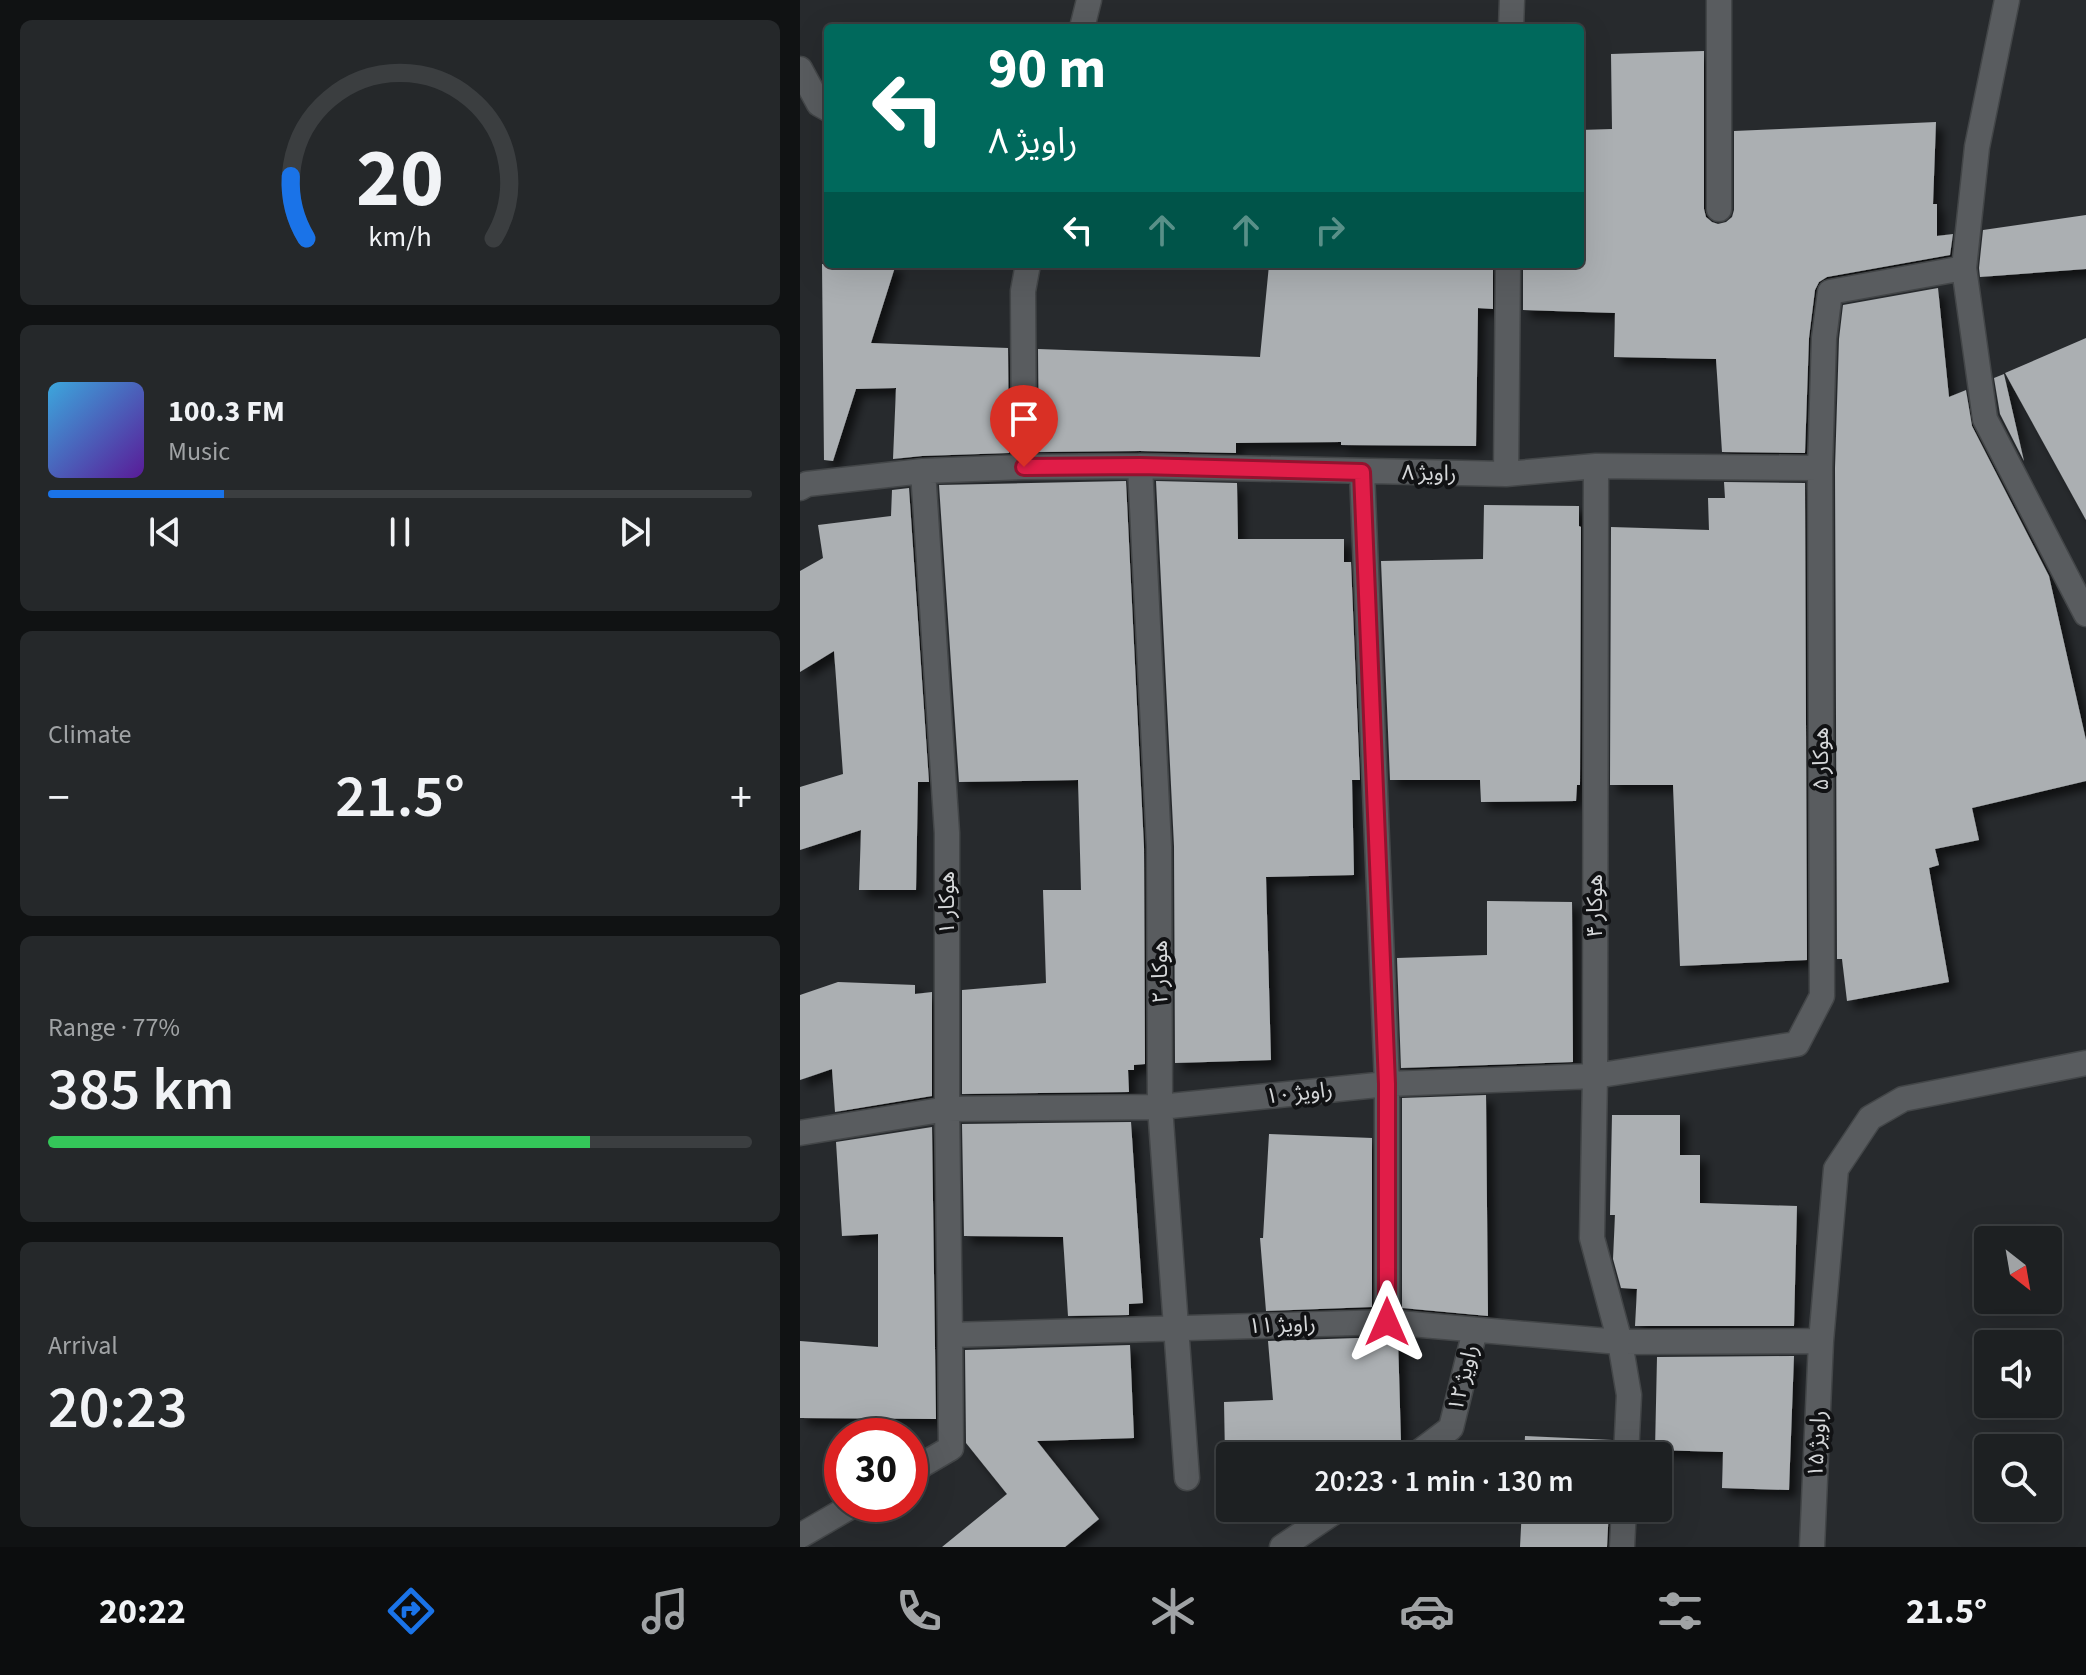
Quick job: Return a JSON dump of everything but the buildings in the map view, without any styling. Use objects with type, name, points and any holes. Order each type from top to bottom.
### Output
[{"type":"street","points":[[1083,24],[1089,0]]},
{"type":"street","points":[[1511,24],[1512,0]]},
{"type":"street","points":[[1719,0],[1719,209]]},
{"type":"street","points":[[2007,0],[1977,147],[1964,268],[1985,419],[2086,614]]},
{"type":"street","points":[[800,69],[819,104],[824,107]]},
{"type":"street","points":[[1024,467],[1023,291],[1027,268]]},
{"type":"street","points":[[1506,474],[1508,268]]},
{"type":"street","name":"هوکار ۵","points":[[1797,1044],[1822,996],[1820,468],[1824,338],[1830,292],[1964,268]]},
{"type":"street","name":"راویژ ۸","points":[[802,482],[923,471],[1024,467],[1140,466],[1506,474],[1596,466],[1820,468]]},
{"type":"street","name":"هوکار ۲","points":[[1140,466],[1159,847],[1160,1107],[1187,1478]]},
{"type":"street","name":"هوکار ۴","points":[[1596,466],[1592,1238],[1620,1342],[1629,1395],[1627,1442]]},
{"type":"street","name":"هوکار ۱","points":[[923,471],[947,833],[950,1335]]},
{"type":"street","points":[[1362,472],[1387,1084],[1387,1322]]},
{"type":"street","name":"راویژ ۱۰","points":[[800,1133],[947,1109],[1160,1107],[1387,1084],[1595,1076],[1797,1044]]},
{"type":"street","name":"راویژ ۱۵","points":[[1812,1547],[1821,1341],[1836,1169],[1870,1118],[1903,1099],[2086,1063]]},
{"type":"street","name":"راویژ ۱۱","points":[[950,1335],[1387,1322],[1620,1342],[1821,1341]]},
{"type":"street","name":"راویژ ۱۲","points":[[1432,1442],[1451,1428],[1475,1330]]},
{"type":"street","points":[[928,1461],[951,1448],[950,1335]]},
{"type":"street","points":[[800,1536],[824,1522]]},
{"type":"street","points":[[1282,1547],[1319,1522]]},
{"type":"street","points":[[1622,1547],[1623,1522]]},
{"type":"route","points":[[1024,467],[1140,466],[1362,472],[1387,1084],[1387,1322]]}]
